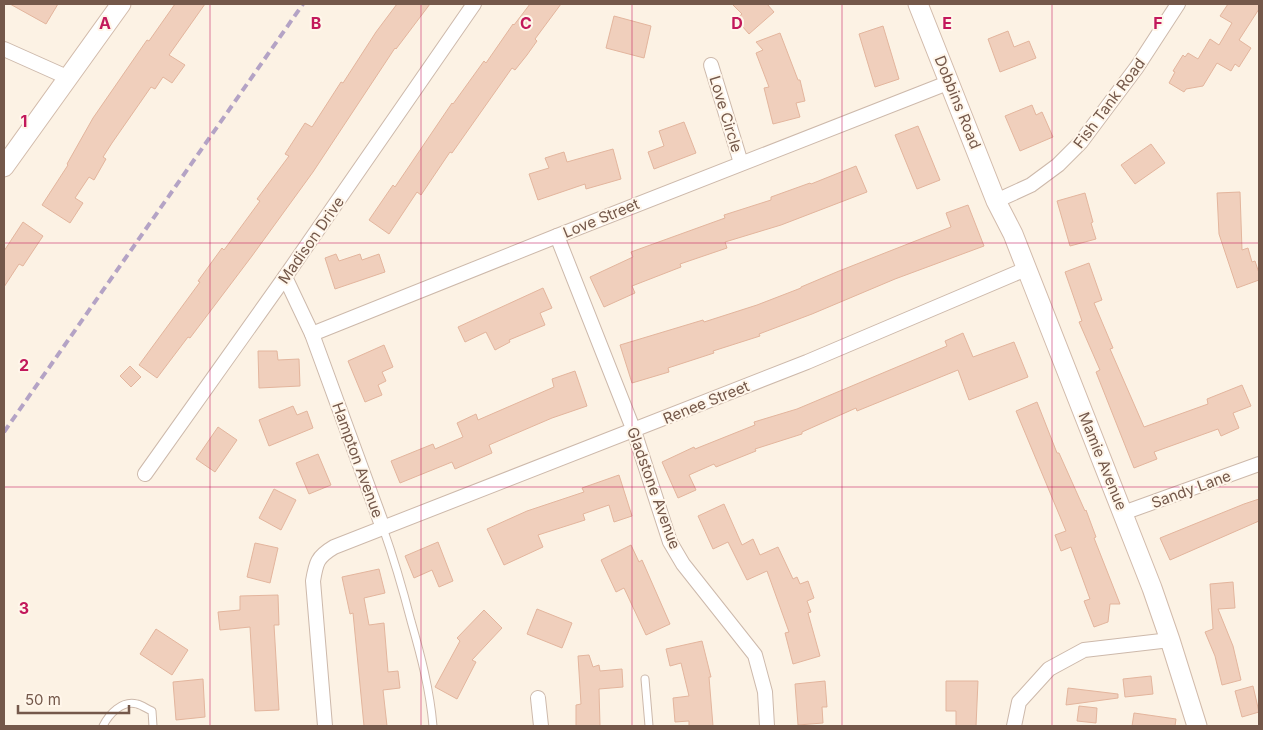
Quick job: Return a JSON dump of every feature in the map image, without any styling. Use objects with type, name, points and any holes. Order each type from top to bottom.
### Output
[{"type":"street","points":[[4,167],[121,4]]},
{"type":"street","name":"Madison Drive","points":[[144,474],[285,277],[474,4]]},
{"type":"street","name":"Dobbins Road","points":[[918,4],[996,201]]},
{"type":"street","name":"Fish Tank Road","points":[[996,201],[1030,185],[1058,165],[1081,142],[1137,67],[1178,4]]},
{"type":"street","points":[[4,49],[69,78]]},
{"type":"street","name":"Love Circle","points":[[712,66],[741,163]]},
{"type":"street","name":"Love Street","points":[[312,334],[950,82]]},
{"type":"street","name":"Mamie Avenue","points":[[996,201],[1026,269],[1152,588],[1196,726]]},
{"type":"street","name":"Gladstone Avenue","points":[[557,236],[634,431],[670,542],[683,564],[755,655],[765,692],[767,726]]},
{"type":"street","name":"Renee Street","points":[[383,528],[806,362],[1026,269]]},
{"type":"street","points":[[285,277],[312,334]]},
{"type":"street","name":"Hampton Avenue","points":[[312,334],[383,528],[334,547],[321,555],[316,567],[313,581],[326,726]]},
{"type":"street","name":"Sandy Lane","points":[[1123,513],[1259,464]]},
{"type":"street","points":[[1014,726],[1019,702],[1049,669],[1084,650],[1170,640]]},
{"type":"street","points":[[538,698],[540,726]]},
{"type":"lane","points":[[383,528],[394,559],[425,669],[434,726]]},
{"type":"lane","points":[[645,679],[650,726]]},
{"type":"lane","points":[[103,726],[107,717],[122,705],[137,704],[152,712],[153,726]]},
{"type":"building","points":[[10,4],[58,4],[46,24]]},
{"type":"building","points":[[175,4],[205,4],[169,55],[185,65],[172,83],[163,77],[155,89],[151,87],[103,157],[106,159],[94,180],[89,177],[75,198],[83,203],[70,223],[42,205],[68,165],[93,118],[147,40],[149,41]]},
{"type":"building","points":[[397,4],[430,4],[395,48],[313,172],[252,256],[157,378],[139,365],[200,282],[198,281],[222,248],[224,250],[260,201],[257,199],[289,156],[285,154],[305,123],[312,127],[341,82],[343,83],[376,32]]},
{"type":"building","points":[[530,4],[561,4],[535,39],[537,41],[527,55],[515,70],[512,68],[421,195],[417,192],[389,234],[369,220],[393,185],[395,187],[452,103],[484,61],[486,63],[513,24]]},
{"type":"building","points":[[732,4],[767,4],[774,12],[749,34],[736,19],[742,14]]},
{"type":"building","points":[[1228,4],[1259,4],[1259,9],[1239,40],[1251,48],[1239,67],[1235,64],[1231,71],[1217,63],[1203,86],[1186,89],[1184,92],[1169,83],[1175,72],[1173,71],[1183,55],[1185,57],[1188,53],[1198,59],[1210,39],[1219,45],[1232,23],[1220,16]]},
{"type":"building","points":[[614,16],[651,26],[644,58],[606,48]]},
{"type":"building","points":[[883,26],[899,79],[875,87],[859,34]]},
{"type":"building","points":[[1008,31],[1014,47],[1029,41],[1036,58],[1000,72],[988,39]]},
{"type":"building","points":[[780,33],[798,80],[800,80],[805,101],[796,103],[800,117],[773,124],[764,88],[769,87],[756,53],[763,50],[756,42]]},
{"type":"building","points":[[1032,105],[1036,115],[1042,112],[1053,137],[1020,151],[1005,116]]},
{"type":"building","points":[[684,122],[696,153],[654,169],[648,152],[664,146],[659,131]]},
{"type":"building","points":[[918,126],[940,180],[917,189],[895,135]]},
{"type":"building","points":[[1151,144],[1165,163],[1135,184],[1121,165]]},
{"type":"building","points":[[613,149],[621,179],[586,189],[585,184],[538,200],[529,174],[549,168],[545,158],[564,152],[567,162]]},
{"type":"building","points":[[856,166],[867,192],[781,225],[725,242],[727,248],[680,264],[681,267],[632,286],[635,293],[604,307],[590,277],[633,257],[631,252],[725,218],[724,215],[771,200],[771,197]]},
{"type":"building","points":[[1240,192],[1242,250],[1248,248],[1252,262],[1255,261],[1259,280],[1237,288],[1219,234],[1217,193]]},
{"type":"building","points":[[1085,193],[1096,239],[1070,246],[1057,201]]},
{"type":"building","points":[[968,205],[984,246],[895,279],[759,334],[760,336],[668,368],[669,372],[632,383],[620,345],[703,320],[704,322],[801,288],[951,227],[946,213]]},
{"type":"building","points":[[23,222],[43,236],[23,266],[19,264],[4,287],[4,251]]},
{"type":"building","points":[[336,254],[339,261],[360,254],[362,260],[379,254],[385,272],[335,289],[325,258]]},
{"type":"building","points":[[1089,263],[1102,300],[1094,303],[1113,348],[1110,349],[1144,427],[1208,404],[1207,399],[1242,385],[1251,406],[1233,413],[1239,428],[1221,436],[1218,429],[1154,452],[1157,459],[1134,468],[1096,372],[1100,370],[1079,322],[1082,321],[1065,272]]},
{"type":"building","points":[[543,288],[552,308],[540,313],[545,325],[509,340],[510,342],[495,350],[486,332],[465,342],[458,327]]},
{"type":"building","points":[[963,333],[973,357],[1014,342],[1028,377],[969,400],[958,370],[857,411],[856,408],[802,432],[802,434],[755,449],[756,451],[716,467],[714,464],[689,475],[696,490],[678,498],[662,462],[694,447],[695,449],[755,425],[754,422],[797,409],[947,346],[945,341]]},
{"type":"building","points":[[384,345],[393,367],[382,372],[386,381],[378,385],[382,395],[365,402],[348,361]]},
{"type":"building","points":[[258,351],[277,351],[278,360],[299,359],[300,386],[259,388]]},
{"type":"building","points":[[130,366],[141,377],[131,387],[120,376]]},
{"type":"building","points":[[575,371],[587,406],[552,418],[489,445],[492,453],[455,469],[452,462],[400,483],[391,461],[433,444],[435,449],[463,437],[457,423],[476,414],[478,420],[554,387],[552,379]]},
{"type":"building","points":[[1037,402],[1057,453],[1059,453],[1086,510],[1096,537],[1094,538],[1120,604],[1110,604],[1108,622],[1094,627],[1084,601],[1090,599],[1071,547],[1061,551],[1055,535],[1066,531],[1016,411]]},
{"type":"building","points":[[293,406],[297,415],[307,411],[313,428],[269,446],[259,420]]},
{"type":"building","points":[[218,427],[237,440],[215,472],[196,459]]},
{"type":"building","points":[[318,454],[331,485],[309,494],[296,463]]},
{"type":"building","points":[[619,475],[632,516],[614,522],[609,505],[583,514],[585,520],[538,535],[543,547],[504,565],[487,529],[527,511],[584,492],[582,488]]},
{"type":"building","points":[[274,489],[296,500],[281,530],[259,518]]},
{"type":"building","points":[[1259,499],[1259,521],[1170,560],[1160,538]]},
{"type":"building","points":[[724,504],[742,545],[753,539],[760,555],[778,547],[793,579],[797,577],[800,584],[808,581],[814,598],[807,601],[811,612],[808,613],[820,656],[793,664],[785,633],[789,632],[767,571],[747,580],[728,542],[713,549],[698,516]]},
{"type":"building","points":[[438,542],[453,581],[439,587],[432,570],[414,578],[405,556]]},
{"type":"building","points":[[255,543],[278,548],[270,583],[247,577]]},
{"type":"building","points":[[631,545],[639,562],[642,560],[670,624],[646,635],[624,588],[616,592],[601,560]]},
{"type":"building","points":[[379,569],[385,593],[364,598],[369,625],[384,623],[388,672],[398,671],[400,688],[383,690],[387,726],[364,726],[353,613],[350,614],[342,577]]},
{"type":"building","points":[[1233,582],[1235,608],[1218,609],[1233,646],[1241,680],[1222,685],[1215,656],[1205,632],[1213,629],[1210,584]]},
{"type":"building","points":[[278,595],[279,625],[274,625],[279,710],[255,711],[250,627],[220,630],[218,612],[240,610],[240,596]]},
{"type":"building","points":[[537,609],[572,623],[562,648],[527,634]]},
{"type":"building","points":[[484,610],[502,628],[472,660],[476,662],[457,699],[435,687],[460,641],[457,638]]},
{"type":"building","points":[[156,629],[188,650],[172,675],[140,654]]},
{"type":"building","points":[[702,641],[711,677],[709,677],[713,726],[689,726],[689,721],[675,722],[673,698],[689,696],[681,663],[670,666],[666,649]]},
{"type":"building","points":[[589,655],[593,667],[599,665],[600,671],[622,669],[623,687],[599,689],[600,726],[576,726],[576,705],[581,704],[578,656]]},
{"type":"building","points":[[1151,676],[1153,694],[1125,697],[1123,679]]},
{"type":"building","points":[[203,679],[205,717],[176,720],[173,682]]},
{"type":"building","points":[[825,681],[827,707],[822,707],[823,723],[798,725],[795,684]]},
{"type":"building","points":[[946,681],[978,681],[976,726],[956,726],[956,711],[946,711]]},
{"type":"building","points":[[1253,686],[1259,712],[1242,717],[1235,691]]},
{"type":"building","points":[[1068,688],[1118,694],[1118,698],[1066,705]]},
{"type":"building","points":[[1079,706],[1097,708],[1096,723],[1077,721]]},
{"type":"building","points":[[1134,713],[1176,719],[1175,726],[1132,726]]},
{"type":"railway","points":[[4,432],[303,4]]}]
